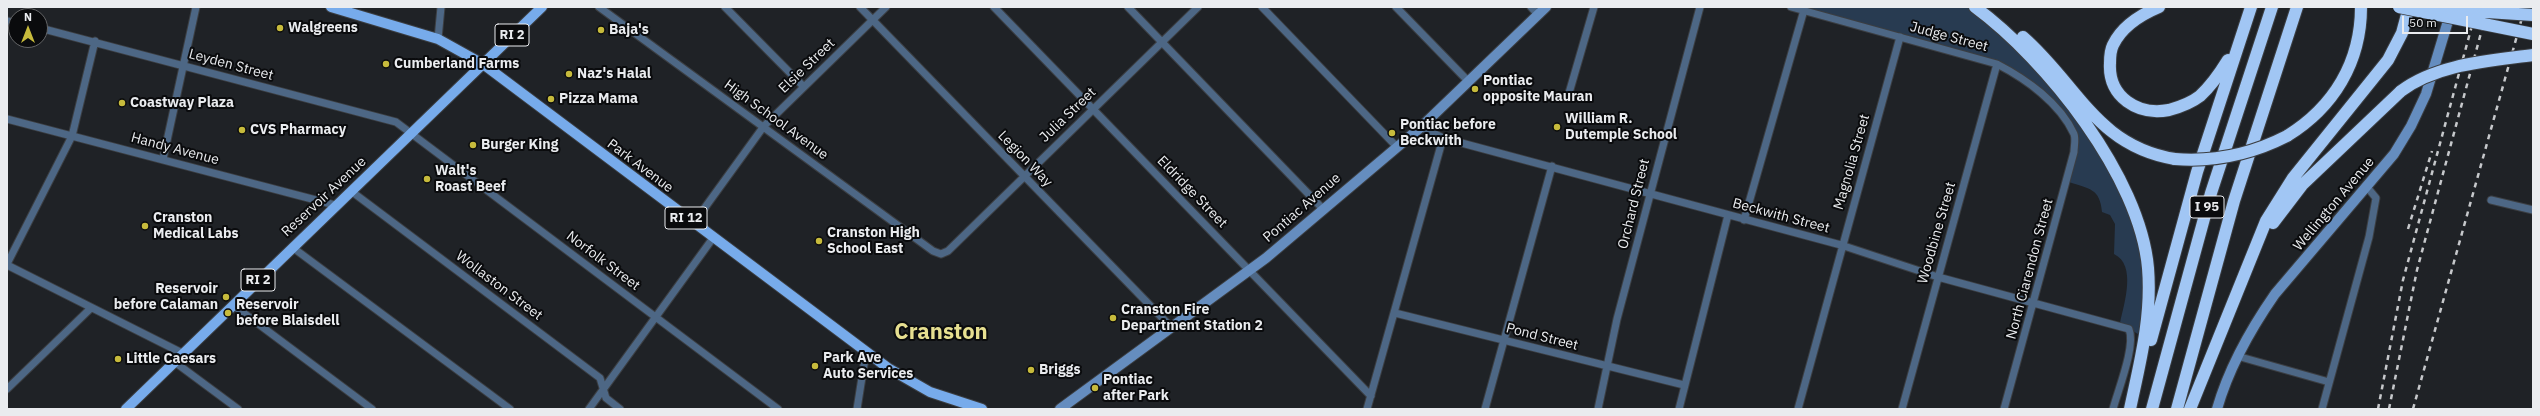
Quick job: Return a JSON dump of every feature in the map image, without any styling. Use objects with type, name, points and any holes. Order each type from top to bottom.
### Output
[{"type":"highway","points":[[1975,7],[1999,20],[2030,43],[2112,133],[2142,151],[2175,159],[2206,160],[2229,157],[2258,149],[2287,136],[2318,113],[2342,83],[2355,50],[2360,7]]},
{"type":"highway","points":[[1975,7],[2015,40],[2054,83],[2109,160],[2132,204],[2146,255],[2149,306],[2144,342],[2130,409]]},
{"type":"highway","points":[[2159,7],[2139,15],[2125,28],[2112,46],[2110,54],[2110,74],[2114,86],[2122,98],[2137,108],[2155,112],[2165,111],[2182,106],[2199,97],[2215,81],[2238,46]]},
{"type":"highway","points":[[2134,409],[2188,204],[2251,7]]},
{"type":"highway","name":"I 95","points":[[2152,409],[2211,193],[2272,7]]},
{"type":"highway","name":"I 95","points":[[2177,409],[2243,171],[2297,7]]},
{"type":"highway","points":[[2399,7],[2533,34]]},
{"type":"highway","points":[[2190,409],[2258,237],[2284,191],[2388,60],[2402,33],[2409,7]]},
{"type":"highway","points":[[2418,7],[2533,15]]},
{"type":"highway","points":[[2243,277],[2272,225],[2291,198],[2401,91],[2436,72],[2533,55]]},
{"type":"main road","name":"Park Avenue","points":[[331,7],[358,11],[438,39],[483,64],[694,224],[888,368],[925,390],[951,401],[982,409]]},
{"type":"main road","name":"Reservoir Avenue","points":[[126,409],[176,363],[335,205],[411,134],[542,7]]},
{"type":"main road","name":"Pontiac Avenue","points":[[1060,409],[1249,270],[1323,209],[1396,146],[1421,127],[1546,7]]},
{"type":"main road","name":"Wellington Avenue","points":[[2217,409],[2238,356],[2249,333],[2275,294],[2394,154],[2411,126],[2426,94],[2452,7]]},
{"type":"street","points":[[163,159],[196,7]]},
{"type":"street","points":[[438,39],[441,7]]},
{"type":"street","name":"High School Avenue","points":[[599,7],[764,126],[937,254]]},
{"type":"street","points":[[725,7],[804,87]]},
{"type":"street","name":"Legion Way","points":[[860,7],[1172,328]]},
{"type":"street","name":"Elsie Street","points":[[694,224],[764,126],[886,7]]},
{"type":"street","name":"Eldridge Street","points":[[994,7],[1371,396]]},
{"type":"street","points":[[1128,7],[1323,209]]},
{"type":"street","name":"Julia Street","points":[[937,254],[948,251],[1198,7]]},
{"type":"street","points":[[1262,7],[1396,146]]},
{"type":"street","points":[[1396,7],[1469,82]]},
{"type":"street","points":[[1530,7],[1538,15]]},
{"type":"street","points":[[1569,93],[1594,7]]},
{"type":"street","name":"Orchard Street","points":[[1598,409],[1649,192],[1700,7]]},
{"type":"street","name":"Judge Street","points":[[1791,7],[1998,64],[2026,81],[2042,95],[2061,114],[2075,135]]},
{"type":"street","points":[[1744,220],[1804,10]]},
{"type":"street","name":"Leyden Street","points":[[48,30],[95,41],[396,122],[411,134]]},
{"type":"street","name":"Magnolia Street","points":[[1798,409],[1841,245],[1900,37]]},
{"type":"street","points":[[95,41],[72,136],[7,264],[184,354]]},
{"type":"street","name":"Woodbine Street","points":[[1902,409],[1998,64]]},
{"type":"street","name":"Handy Avenue","points":[[7,119],[335,205]]},
{"type":"street","name":"Beckwith Street","points":[[1421,127],[1443,138],[1649,192],[1728,216],[1841,245],[1938,277],[2129,329],[2132,335],[2113,409]]},
{"type":"street","name":"Norfolk Street","points":[[411,134],[778,409]]},
{"type":"street","name":"North Ciarendon Street","points":[[2004,409],[2035,303],[2074,152],[2075,135]]},
{"type":"street","points":[[1367,409],[1443,138]]},
{"type":"street","points":[[1486,409],[1506,341],[1552,166]]},
{"type":"street","points":[[2322,409],[2374,211],[2376,198],[2367,187]]},
{"type":"street","name":"Wollaston Street","points":[[351,191],[600,378],[606,398],[620,409]]},
{"type":"street","points":[[2491,200],[2533,210]]},
{"type":"street","points":[[1679,409],[1728,216]]},
{"type":"street","points":[[589,409],[713,238]]},
{"type":"street","points":[[292,247],[510,409]]},
{"type":"street","points":[[233,305],[372,409]]},
{"type":"street","points":[[7,390],[91,308]]},
{"type":"street","name":"Pond Street","points":[[1395,313],[1684,385]]},
{"type":"street","points":[[857,409],[866,352]]},
{"type":"street","points":[[2238,356],[2329,382]]},
{"type":"street","points":[[176,363],[238,409]]},
{"type":"shaded area","points":[[1792,7],[1972,7],[1989,16],[2074,111],[2140,223],[2146,339],[2120,323],[2126,296],[2127,276],[2121,259],[2114,254],[2115,224],[2110,215],[2102,212],[2099,198],[2096,194],[2088,188],[2069,182],[2074,164],[2074,133],[2039,90],[1998,63]]},
{"type":"railway","points":[[2378,409],[2403,280],[2477,7]]},
{"type":"railway","points":[[2389,409],[2417,270],[2488,7]]},
{"type":"railway","points":[[2413,409],[2525,7]]},
{"type":"railway","points":[[2408,229],[2432,151]]},
{"type":"place","name":"Walgreens","points":[[280,28]]},
{"type":"place","name":"Baja's","points":[[601,30]]},
{"type":"place","name":"Cumberland Farms","points":[[386,64]]},
{"type":"place","name":"Naz's Halal","points":[[569,74]]},
{"type":"place","name":"Pontiac opposite Mauran","points":[[1475,89]]},
{"type":"place","name":"Pizza Mama","points":[[551,99]]},
{"type":"place","name":"Coastway Plaza","points":[[122,103]]},
{"type":"place","name":"William R. Dutemple School","points":[[1557,127]]},
{"type":"place","name":"CVS Pharmacy","points":[[242,130]]},
{"type":"place","name":"Pontiac before Beckwith","points":[[1392,133]]},
{"type":"place","name":"Burger King","points":[[473,145]]},
{"type":"place","name":"Walt's Roast Beef","points":[[427,179]]},
{"type":"place","name":"Cranston Medical Labs","points":[[145,226]]},
{"type":"place","name":"Cranston High School East","points":[[819,241]]},
{"type":"place","name":"Reservoir before Calaman","points":[[226,297]]},
{"type":"place","name":"Reservoir before Blaisdell","points":[[228,313]]},
{"type":"place","name":"Cranston Fire Department Station 2","points":[[1113,318]]},
{"type":"place","name":"Little Caesars","points":[[118,359]]},
{"type":"place","name":"Park Ave Auto Services","points":[[815,366]]},
{"type":"place","name":"Briggs","points":[[1031,370]]},
{"type":"place","name":"Pontiac after Park","points":[[1095,388]]},
{"type":"district","name":"Cranston","points":[[941,333]]}]
